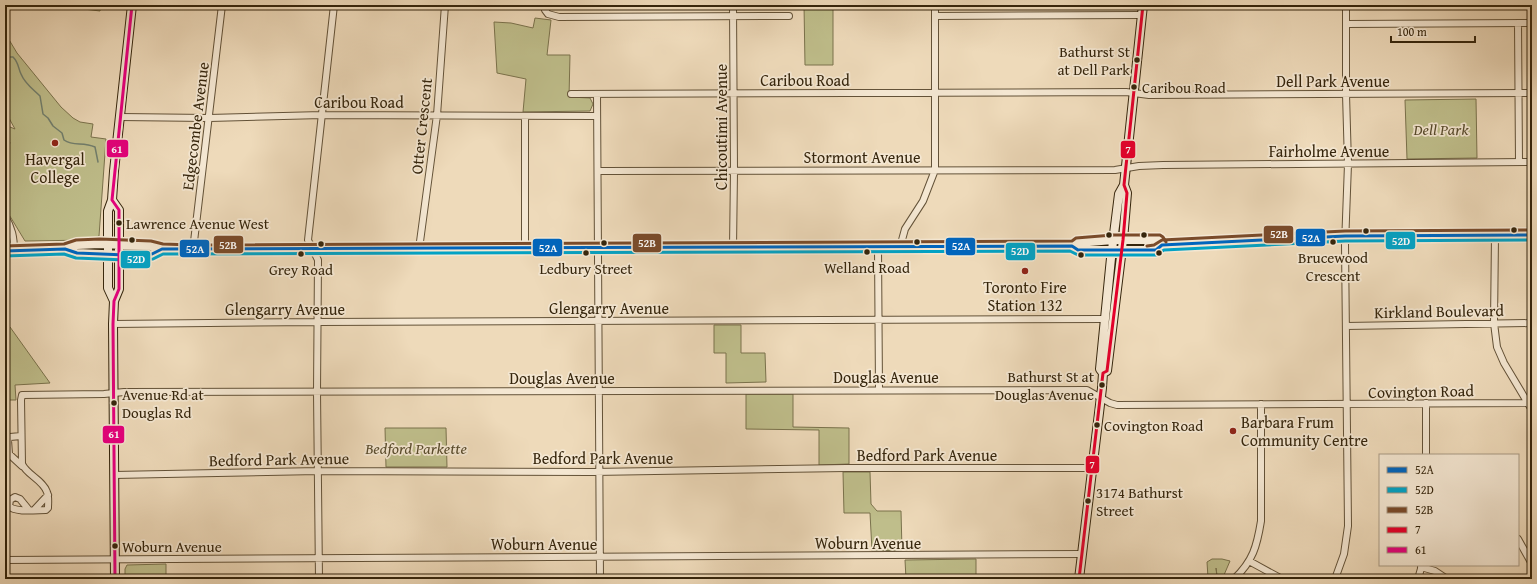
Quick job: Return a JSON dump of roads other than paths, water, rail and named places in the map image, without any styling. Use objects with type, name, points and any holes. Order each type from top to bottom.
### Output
[{"type":"main road","points":[[114,301],[108,288],[108,211],[112,200],[132,5]]},
{"type":"main road","points":[[1079,579],[1103,373],[1100,369],[1113,240],[1119,194],[1124,185],[1143,5]]},
{"type":"main road","points":[[1103,373],[1107,371],[1122,251],[1127,193],[1124,185]]},
{"type":"main road","points":[[112,200],[119,210],[119,289],[114,301],[113,324],[115,579]]},
{"type":"main road","points":[[1074,246],[1078,250],[1122,251],[1156,250],[1162,245],[1345,236],[1532,235]]},
{"type":"main road","points":[[5,251],[65,249],[77,245],[151,246],[162,249],[193,250],[878,248],[1074,246],[1076,243],[1113,240],[1159,240],[1162,245]]},
{"type":"main road","points":[[65,249],[77,253],[152,254],[162,249]]},
{"type":"street","name":"Edgecombe Avenue","points":[[193,250],[222,5]]},
{"type":"street","points":[[319,579],[317,392],[318,260],[308,240],[334,5]]},
{"type":"street","name":"Otter Crescent","points":[[420,249],[437,115],[445,5]]},
{"type":"street","points":[[546,5],[545,10],[548,14],[558,17],[789,16]]},
{"type":"street","name":"Chicoutimi Avenue","points":[[733,5],[734,248]]},
{"type":"street","points":[[902,247],[905,229],[923,201],[935,170],[935,5]]},
{"type":"street","points":[[1336,579],[1344,554],[1348,526],[1345,236],[1348,164],[1346,5]]},
{"type":"street","points":[[935,16],[1142,15]]},
{"type":"street","points":[[1518,23],[1519,162]]},
{"type":"street","points":[[1346,24],[1532,23]]},
{"type":"street","name":"Caribou Road","points":[[571,94],[1134,93]]},
{"type":"street","name":"Dell Park Avenue","points":[[1134,93],[1149,95],[1532,93]]},
{"type":"street","points":[[597,94],[600,579]]},
{"type":"street","name":"Caribou Road","points":[[120,117],[209,118],[322,115],[525,117],[597,116]]},
{"type":"street","points":[[525,117],[525,249]]},
{"type":"street","name":"Fairholme Avenue","points":[[1126,168],[1163,165],[1532,162]]},
{"type":"street","name":"Stormont Avenue","points":[[598,171],[1114,170],[1126,168]]},
{"type":"street","points":[[5,216],[12,228],[14,251]]},
{"type":"street","points":[[1495,236],[1494,323],[1497,347],[1504,363],[1532,410]]},
{"type":"street","points":[[878,248],[879,390]]},
{"type":"street","name":"Glengarry Avenue","points":[[113,324],[1105,319]]},
{"type":"street","name":"Kirkland Boulevard","points":[[1346,326],[1532,323]]},
{"type":"street","name":"Douglas Avenue","points":[[21,436],[25,395],[104,394],[114,392],[1087,390],[1100,397]]},
{"type":"street","name":"Covington Road","points":[[1100,397],[1117,405],[1426,404],[1527,402]]},
{"type":"street","points":[[1234,579],[1249,561],[1261,521],[1261,404]]},
{"type":"street","points":[[1426,404],[1426,454]]},
{"type":"street","points":[[24,467],[21,460],[21,436],[9,438],[9,450],[12,457],[45,488],[48,495],[47,510],[32,510],[48,495]]},
{"type":"street","name":"Bedford Park Avenue","points":[[114,475],[318,471],[600,472],[846,468],[1092,468]]},
{"type":"street","points":[[1519,541],[1532,564]]},
{"type":"street","name":"Woburn Avenue","points":[[5,560],[1082,554]]},
{"type":"street","points":[[1249,561],[1282,579]]},
{"type":"street","points":[[1418,579],[1422,566],[1435,571],[1447,579]]},
{"type":"waterway","points":[[5,57],[13,57],[15,59],[25,81],[40,96],[43,114],[48,118],[53,126],[62,133],[64,140],[71,143],[86,144],[95,147],[98,162]]},
{"type":"place","name":"Bathurst St at Dell Park","points":[[1137,60]]},
{"type":"place","name":"Caribou Road","points":[[1134,87]]},
{"type":"place","name":"Havergal College","points":[[55,143]]},
{"type":"place","name":"Lawrence Avenue West","points":[[119,223]]},
{"type":"place","name":"Brucewood Crescent","points":[[1333,242]]},
{"type":"place","name":"Welland Road","points":[[867,252]]},
{"type":"place","name":"Ledbury Street","points":[[586,253]]},
{"type":"place","name":"Grey Road","points":[[301,254]]},
{"type":"place","name":"Toronto Fire Station 132","points":[[1025,271]]},
{"type":"place","name":"Bathurst St at Douglas Avenue","points":[[1102,385]]},
{"type":"place","name":"Avenue Rd at Douglas Rd","points":[[114,403]]},
{"type":"place","name":"Covington Road","points":[[1097,425]]},
{"type":"place","name":"Barbara Frum Community Centre","points":[[1233,431]]},
{"type":"place","name":"3174 Bathurst Street","points":[[1088,501]]},
{"type":"place","name":"Woburn Avenue","points":[[115,546]]},
{"type":"park label","name":"Dell Park","points":[[1441,129]]},
{"type":"park label","name":"Bedford Parkette","points":[[416,448]]}]
